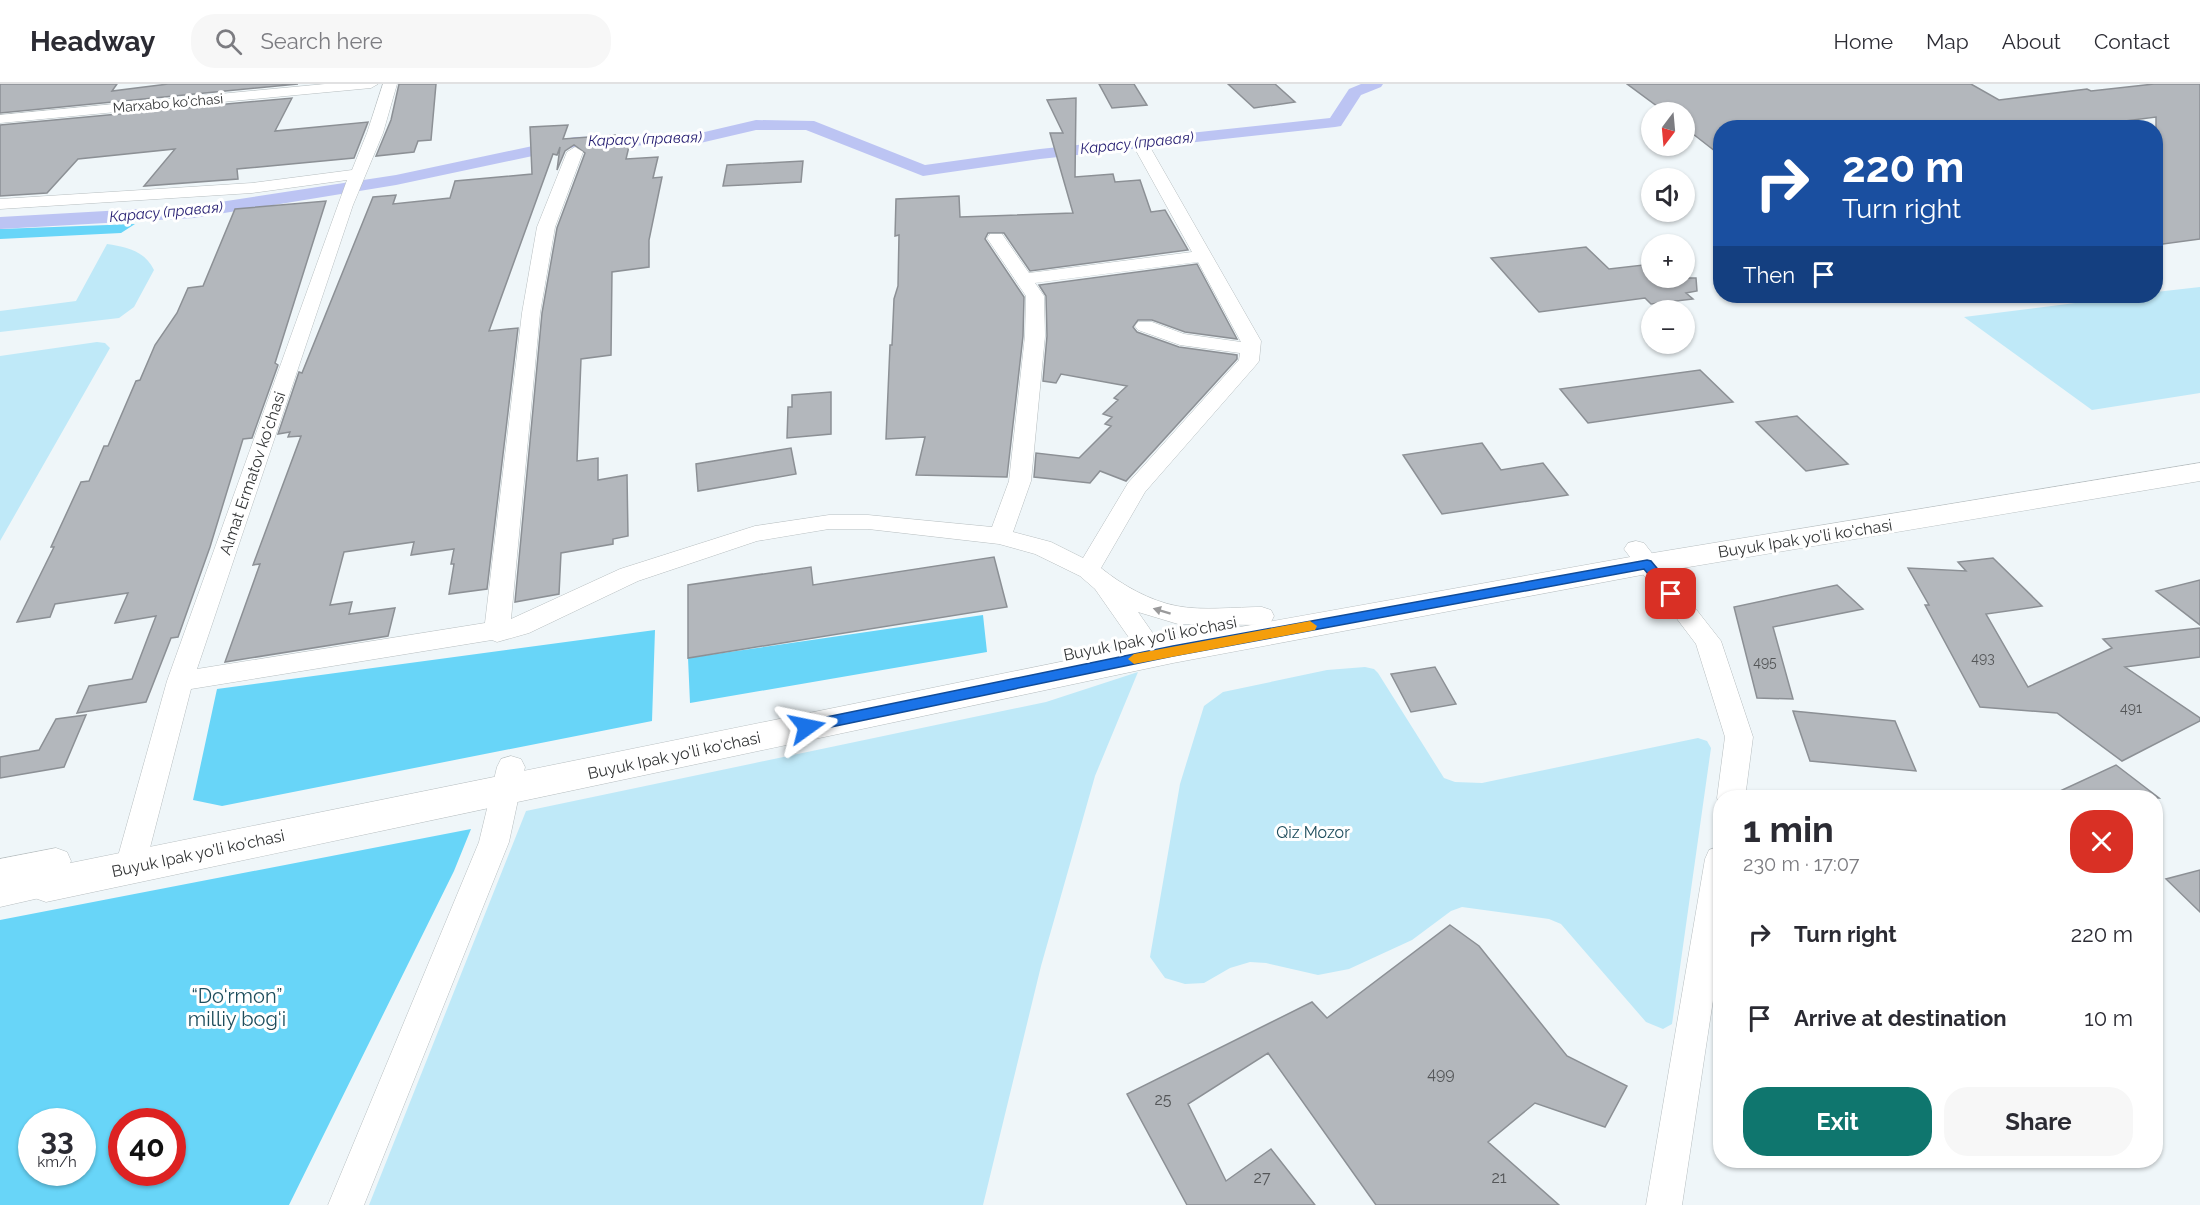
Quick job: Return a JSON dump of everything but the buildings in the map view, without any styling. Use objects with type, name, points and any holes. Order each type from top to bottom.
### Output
[{"type":"street","name":"Marxabo ko'chasi","points":[[0,119],[371,84]]},
{"type":"street","name":"Almat Ermatov ko'chasi","points":[[133,855],[180,681],[345,205],[375,133],[390,84]]},
{"type":"street","points":[[1142,147],[1251,341],[1249,361],[1136,488],[1096,577],[1149,647]]},
{"type":"street","points":[[496,633],[531,313],[546,227],[575,152]]},
{"type":"street","points":[[0,204],[252,188],[357,175]]},
{"type":"street","points":[[996,238],[1035,296],[1035,336],[1020,481],[1000,536]]},
{"type":"street","points":[[1025,279],[1203,256]]},
{"type":"street","points":[[1144,326],[1180,339],[1251,349]]},
{"type":"street","name":"Buyuk Ipak yo'li ko'chasi","points":[[0,894],[51,873],[133,855],[1149,647],[2200,456]]},
{"type":"street","name":"Buyuk Ipak yo'li ko'chasi","points":[[1149,647],[1262,616],[2200,472]]},
{"type":"street","name":"Buyuk Ipak yo'li ko'chasi","points":[[180,681],[496,633],[540,619],[629,575],[661,563],[746,537],[791,526],[828,522],[868,522],[1000,536],[1043,548],[1146,606],[1178,615],[1262,616]]},
{"type":"street","points":[[1641,557],[1708,641],[1739,737],[1732,790]]},
{"type":"street","points":[[346,1205],[494,842],[509,778]]},
{"type":"street","name":"Buyuk Ipak yo'li ko'chasi","points":[[0,872],[51,873]]},
{"type":"street","points":[[1664,1205],[1713,902]]},
{"type":"green space","points":[[135,224],[121,233],[0,239],[0,229]]},
{"type":"green space","points":[[107,244],[140,254],[146,258],[154,270],[134,307],[119,318],[0,332],[0,311],[76,301]]},
{"type":"green space","points":[[2200,287],[2200,393],[2092,410],[1964,317],[2075,303],[2163,303],[2163,291]]},
{"type":"green space","points":[[97,342],[105,343],[110,348],[0,541],[0,356]]},
{"type":"green space","points":[[983,615],[987,652],[690,703],[688,658]]},
{"type":"green space","points":[[655,630],[652,721],[222,806],[193,800],[217,689]]},
{"type":"green space","name":"Qiz Mozor","points":[[1365,667],[1374,669],[1378,673],[1444,778],[1455,782],[1482,783],[1698,738],[1707,741],[1711,748],[1672,1024],[1663,1029],[1646,1022],[1561,924],[1549,919],[1462,907],[1451,911],[1412,940],[1349,969],[1318,975],[1266,963],[1250,962],[1230,968],[1204,983],[1185,984],[1165,978],[1150,957],[1180,784],[1204,706],[1223,692],[1327,670]]},
{"type":"green space","points":[[1138,672],[1095,776],[1041,966],[983,1205],[369,1205],[526,811],[1046,702]]},
{"type":"green space","name":"“Do‘rmon” milliy bog‘i","points":[[471,829],[454,871],[289,1205],[0,1205],[0,920]]},
{"type":"waterway","name":"Карасу (правая)","points":[[0,223],[194,212],[396,180],[575,142],[696,139],[756,125],[808,125],[923,171],[1040,154],[1335,122],[1355,92],[1375,84]]},
{"type":"slow traffic","points":[[1134,659],[1310,626]]},
{"type":"route","points":[[807,727],[1173,651],[1647,564],[1671,594]]}]
